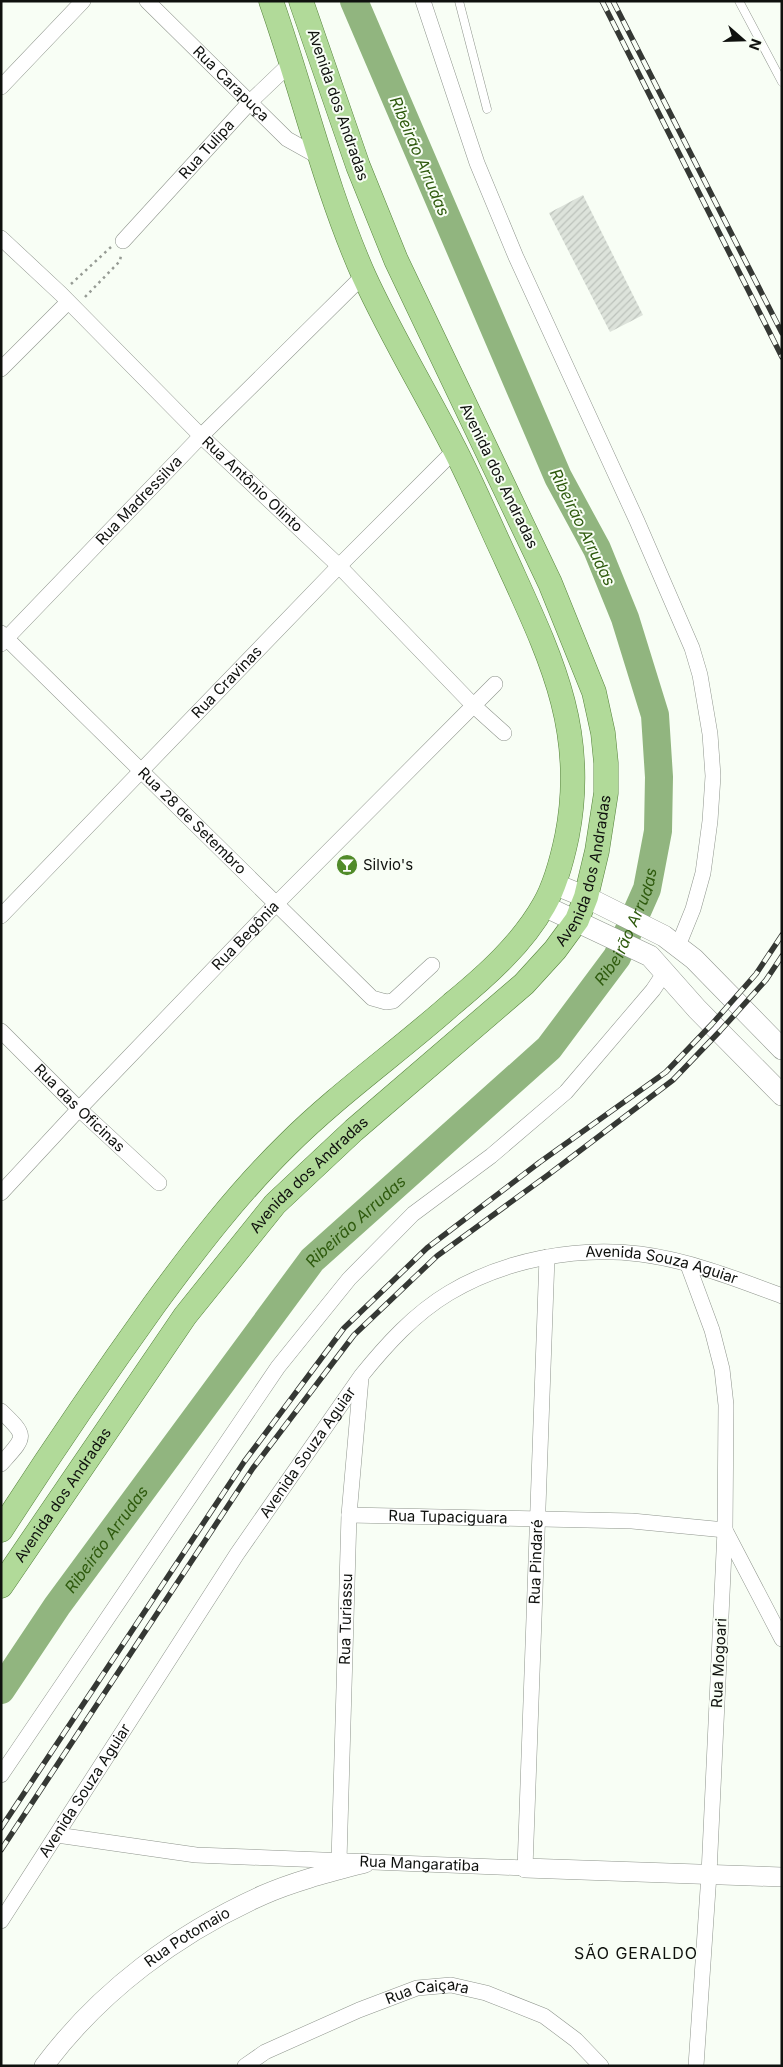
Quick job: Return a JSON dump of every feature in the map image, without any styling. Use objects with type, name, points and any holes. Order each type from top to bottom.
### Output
[{"type":"main road","name":"Avenida dos Andradas","points":[[1,1530],[133,1334],[200,1243],[255,1178],[322,1112],[410,1041],[488,973],[511,949],[544,906],[554,884],[564,852],[573,789],[570,733],[555,671],[541,636],[456,450],[364,275],[321,158],[271,1]]},
{"type":"main road","name":"Avenida dos Andradas","points":[[1,1586],[185,1316],[275,1204],[354,1130],[524,984],[583,923],[593,901],[606,794],[603,732],[594,692],[550,583],[396,260],[358,166],[301,1]]},
{"type":"main road","points":[[554,884],[593,901],[671,941],[694,959],[782,1049]]},
{"type":"main road","points":[[544,906],[650,956],[697,1009],[782,1095]]},
{"type":"main road","points":[[1,1515],[27,1490]]},
{"type":"street","points":[[1,87],[83,1]]},
{"type":"street","name":"Rua Carapuça","points":[[147,1],[287,139],[321,158]]},
{"type":"street","points":[[423,1],[477,163],[516,257],[641,530],[692,648],[700,675],[710,734],[713,776],[710,821],[703,873],[693,909],[671,941]]},
{"type":"street","name":"Rua Tulipa","points":[[123,241],[250,102],[292,62]]},
{"type":"street","name":"Rua Antônio Olinto","points":[[1,238],[68,302],[201,436],[339,566],[474,706],[504,733]]},
{"type":"street","name":"Rua Madressilva","points":[[3,638],[201,436],[364,275]]},
{"type":"street","points":[[1,369],[68,302]]},
{"type":"street","name":"Rua Cravinas","points":[[1,916],[339,566],[456,450]]},
{"type":"street","name":"Rua 28 de Setembro","points":[[3,638],[372,998],[386,1002],[394,1001],[432,965]]},
{"type":"street","name":"Rua Begônia","points":[[1,1193],[79,1108],[276,904],[495,684]]},
{"type":"street","points":[[1,1775],[278,1367],[350,1279],[413,1214],[490,1156],[566,1092],[653,990],[665,972]]},
{"type":"street","name":"Rua das Oficinas","points":[[1,1031],[159,1184]]},
{"type":"street","name":"Avenida Souza Aguiar","points":[[1,1921],[237,1554],[361,1376],[383,1349],[405,1328],[449,1294],[491,1273],[547,1257],[593,1251],[641,1254],[688,1265],[782,1296]]},
{"type":"street","name":"Rua Pindaré","points":[[525,1868],[547,1257]]},
{"type":"street","name":"Rua Mogoari","points":[[688,1265],[712,1330],[722,1369],[726,1405],[725,1530],[709,1874],[696,2066]]},
{"type":"street","name":"Rua Turiassu","points":[[339,1861],[349,1515],[361,1376]]},
{"type":"street","points":[[1,1411],[19,1428],[22,1435],[19,1444],[1,1464]]},
{"type":"street","name":"Rua Tupaciguara","points":[[349,1515],[632,1521],[725,1530]]},
{"type":"street","points":[[725,1530],[782,1639]]},
{"type":"street","name":"Rua Mangaratiba","points":[[57,1835],[196,1855],[365,1863],[409,1862],[782,1877]]},
{"type":"street","name":"Rua Potomaio","points":[[44,2066],[67,2036],[128,1977],[199,1928],[264,1894],[365,1863]]},
{"type":"street","name":"Rua Caiçara","points":[[245,2066],[265,2052],[359,2010],[417,1988],[451,1985],[486,1992],[544,2016],[576,2040],[601,2066]]},
{"type":"lane","points":[[459,1],[487,109]]},
{"type":"lane","points":[[740,1],[782,82]]},
{"type":"path","points":[[68,302],[108,248],[123,241]]},
{"type":"path","points":[[68,302],[120,261],[123,241]]},
{"type":"building","points":[[583,195],[643,315],[610,332],[549,213]]},
{"type":"waterway","name":"Ribeirão Arrudas","points":[[1,1690],[57,1606],[312,1260],[549,1048],[617,957],[647,889],[658,831],[659,777],[655,715],[625,618],[597,549],[558,477],[354,1]]},
{"type":"railway","points":[[602,1],[782,357]]},
{"type":"railway","points":[[613,1],[782,333]]},
{"type":"railway","points":[[1,1828],[244,1462],[344,1328],[427,1248],[540,1162],[666,1072],[756,974],[782,935]]},
{"type":"railway","points":[[1,1850],[253,1468],[354,1335],[437,1256],[673,1080],[766,980],[782,956]]},
{"type":"place","name":"Silvio's","points":[[347,865]]},
{"type":"district","name":"SÃO GERALDO","points":[[636,1953]]}]
